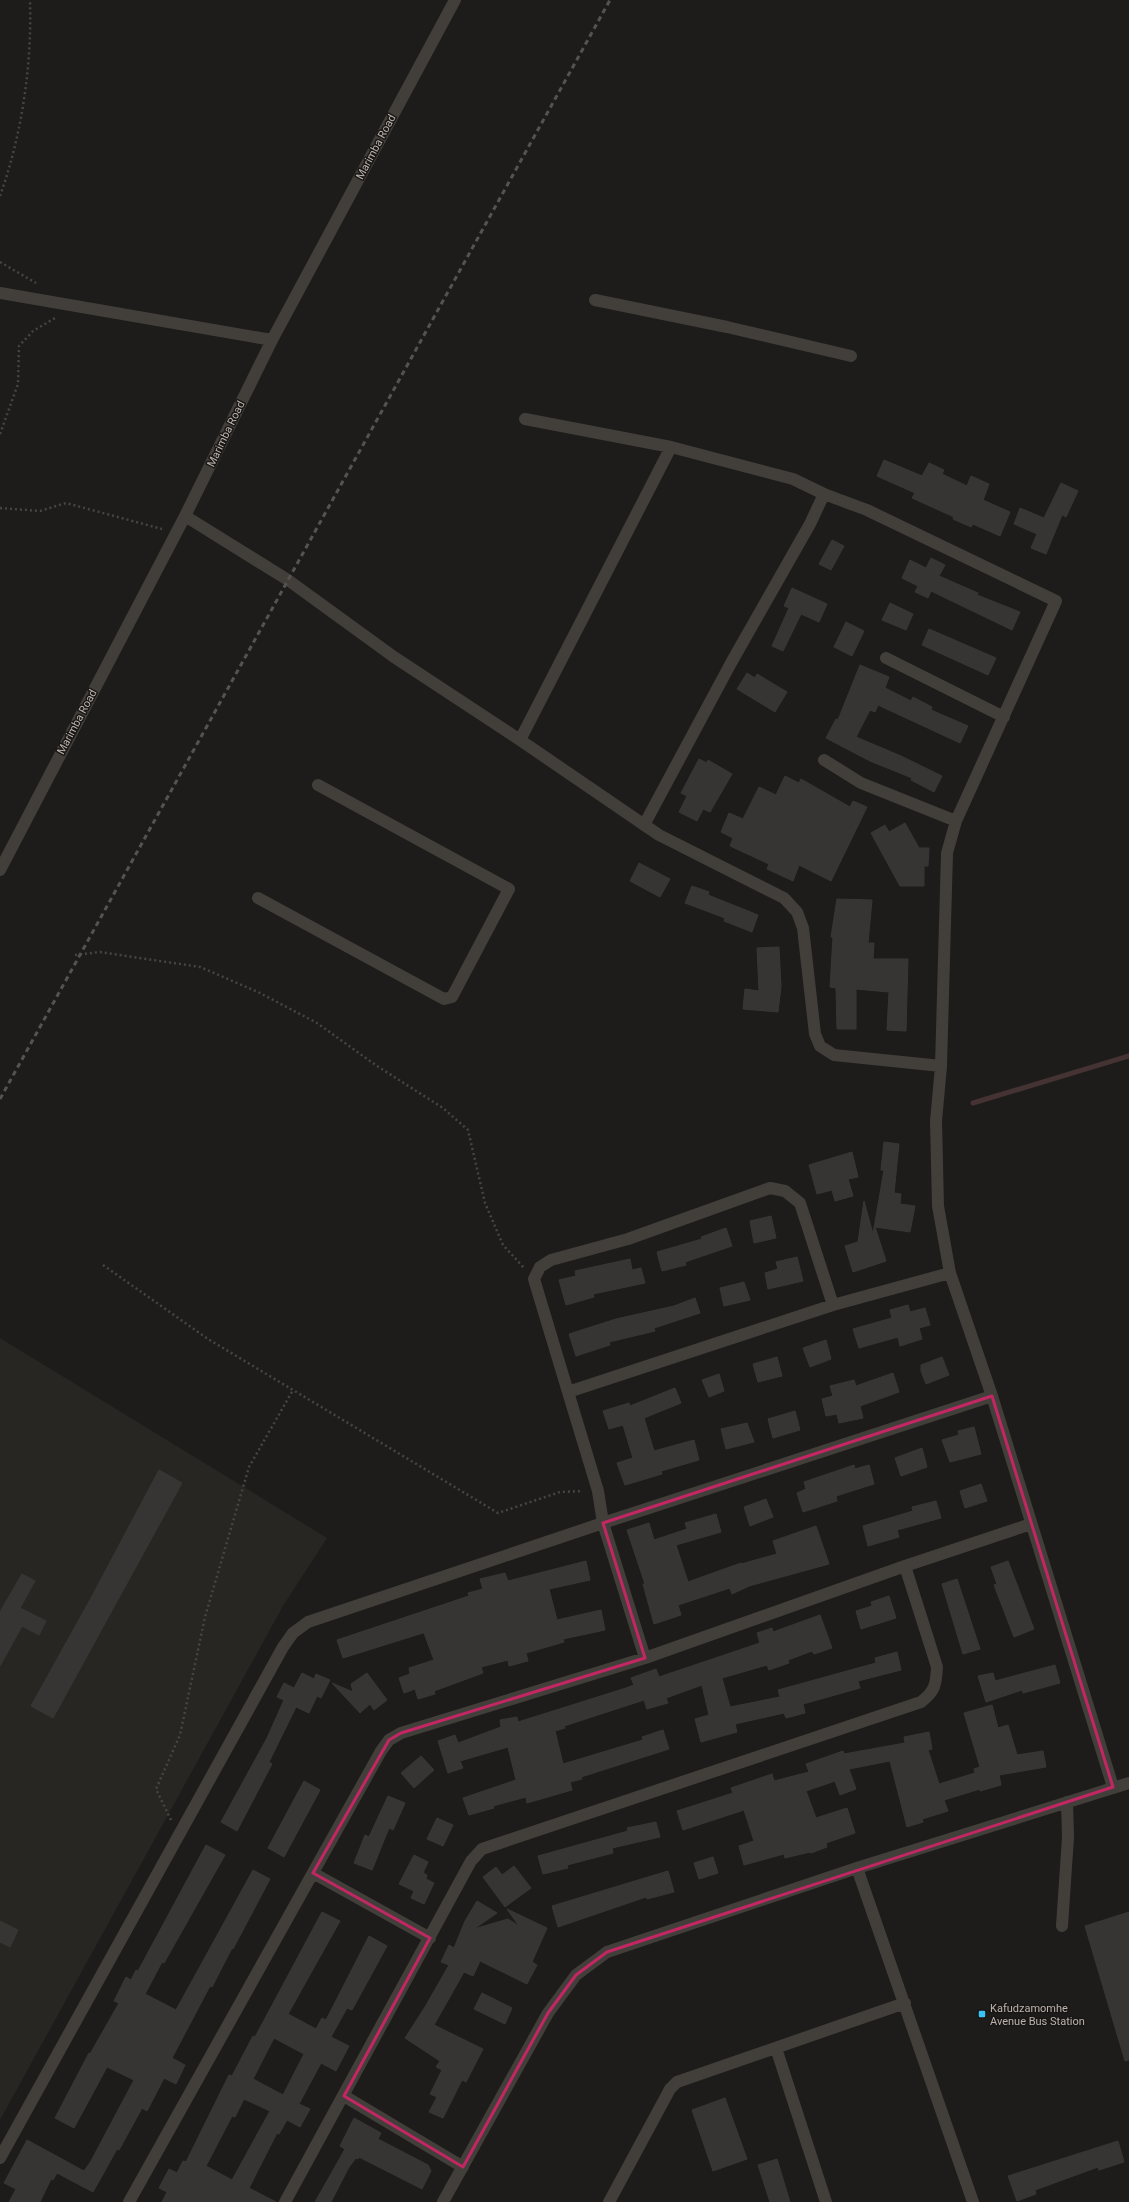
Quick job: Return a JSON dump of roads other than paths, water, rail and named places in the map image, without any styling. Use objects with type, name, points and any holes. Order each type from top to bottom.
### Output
[{"type":"street","name":"Marimba Road","points":[[0,870],[185,516],[272,340],[455,0]]},
{"type":"street","points":[[0,293],[272,340]]},
{"type":"street","points":[[595,300],[727,327],[851,356]]},
{"type":"street","points":[[525,419],[671,447],[793,479],[824,494],[867,510],[1056,601],[956,821],[947,853],[941,1066],[936,1121],[938,1206],[950,1273],[992,1396],[1113,1787]]},
{"type":"street","points":[[520,740],[671,447]]},
{"type":"street","points":[[644,824],[731,663],[810,524],[824,494]]},
{"type":"street","points":[[185,516],[288,580],[394,657],[520,740],[659,835],[784,898],[797,912],[803,928],[815,1034],[820,1046],[834,1055],[941,1066]]},
{"type":"street","points":[[886,658],[1004,716]]},
{"type":"street","points":[[824,760],[861,784],[956,821]]},
{"type":"street","points":[[258,898],[444,999],[452,997],[509,889],[318,785]]},
{"type":"street","points":[[645,1658],[603,1523],[598,1491],[534,1279],[540,1267],[551,1260],[628,1239],[770,1188],[785,1191],[800,1203],[833,1306]]},
{"type":"street","points":[[568,1392],[833,1306],[950,1273]]},
{"type":"street","points":[[0,2158],[283,1647],[293,1633],[308,1622],[603,1523],[992,1396]]},
{"type":"street","points":[[129,2202],[312,1873],[381,1751],[389,1740],[400,1733],[645,1658],[905,1566],[1031,1524]]},
{"type":"street","points":[[285,2202],[471,1861],[482,1849],[920,1702],[932,1694],[936,1682],[937,1667],[905,1566]]},
{"type":"street","points":[[444,2202],[548,2013],[576,1975],[607,1952],[857,1868],[1129,1783]]},
{"type":"street","points":[[1062,1926],[1068,1837],[1067,1802]]},
{"type":"street","points":[[857,1868],[973,2202]]},
{"type":"street","points":[[312,1873],[430,1938]]},
{"type":"street","points":[[609,2202],[670,2090],[677,2082],[905,2003]]},
{"type":"street","points":[[776,2048],[826,2202]]},
{"type":"street","points":[[344,2096],[463,2167]]},
{"type":"waterway","points":[[973,1103],[1129,1056]]},
{"type":"railway","points":[[0,1099],[610,0]]},
{"type":"place","name":"Kafudzamomhe Avenue Bus Station","points":[[982,2014]]}]
